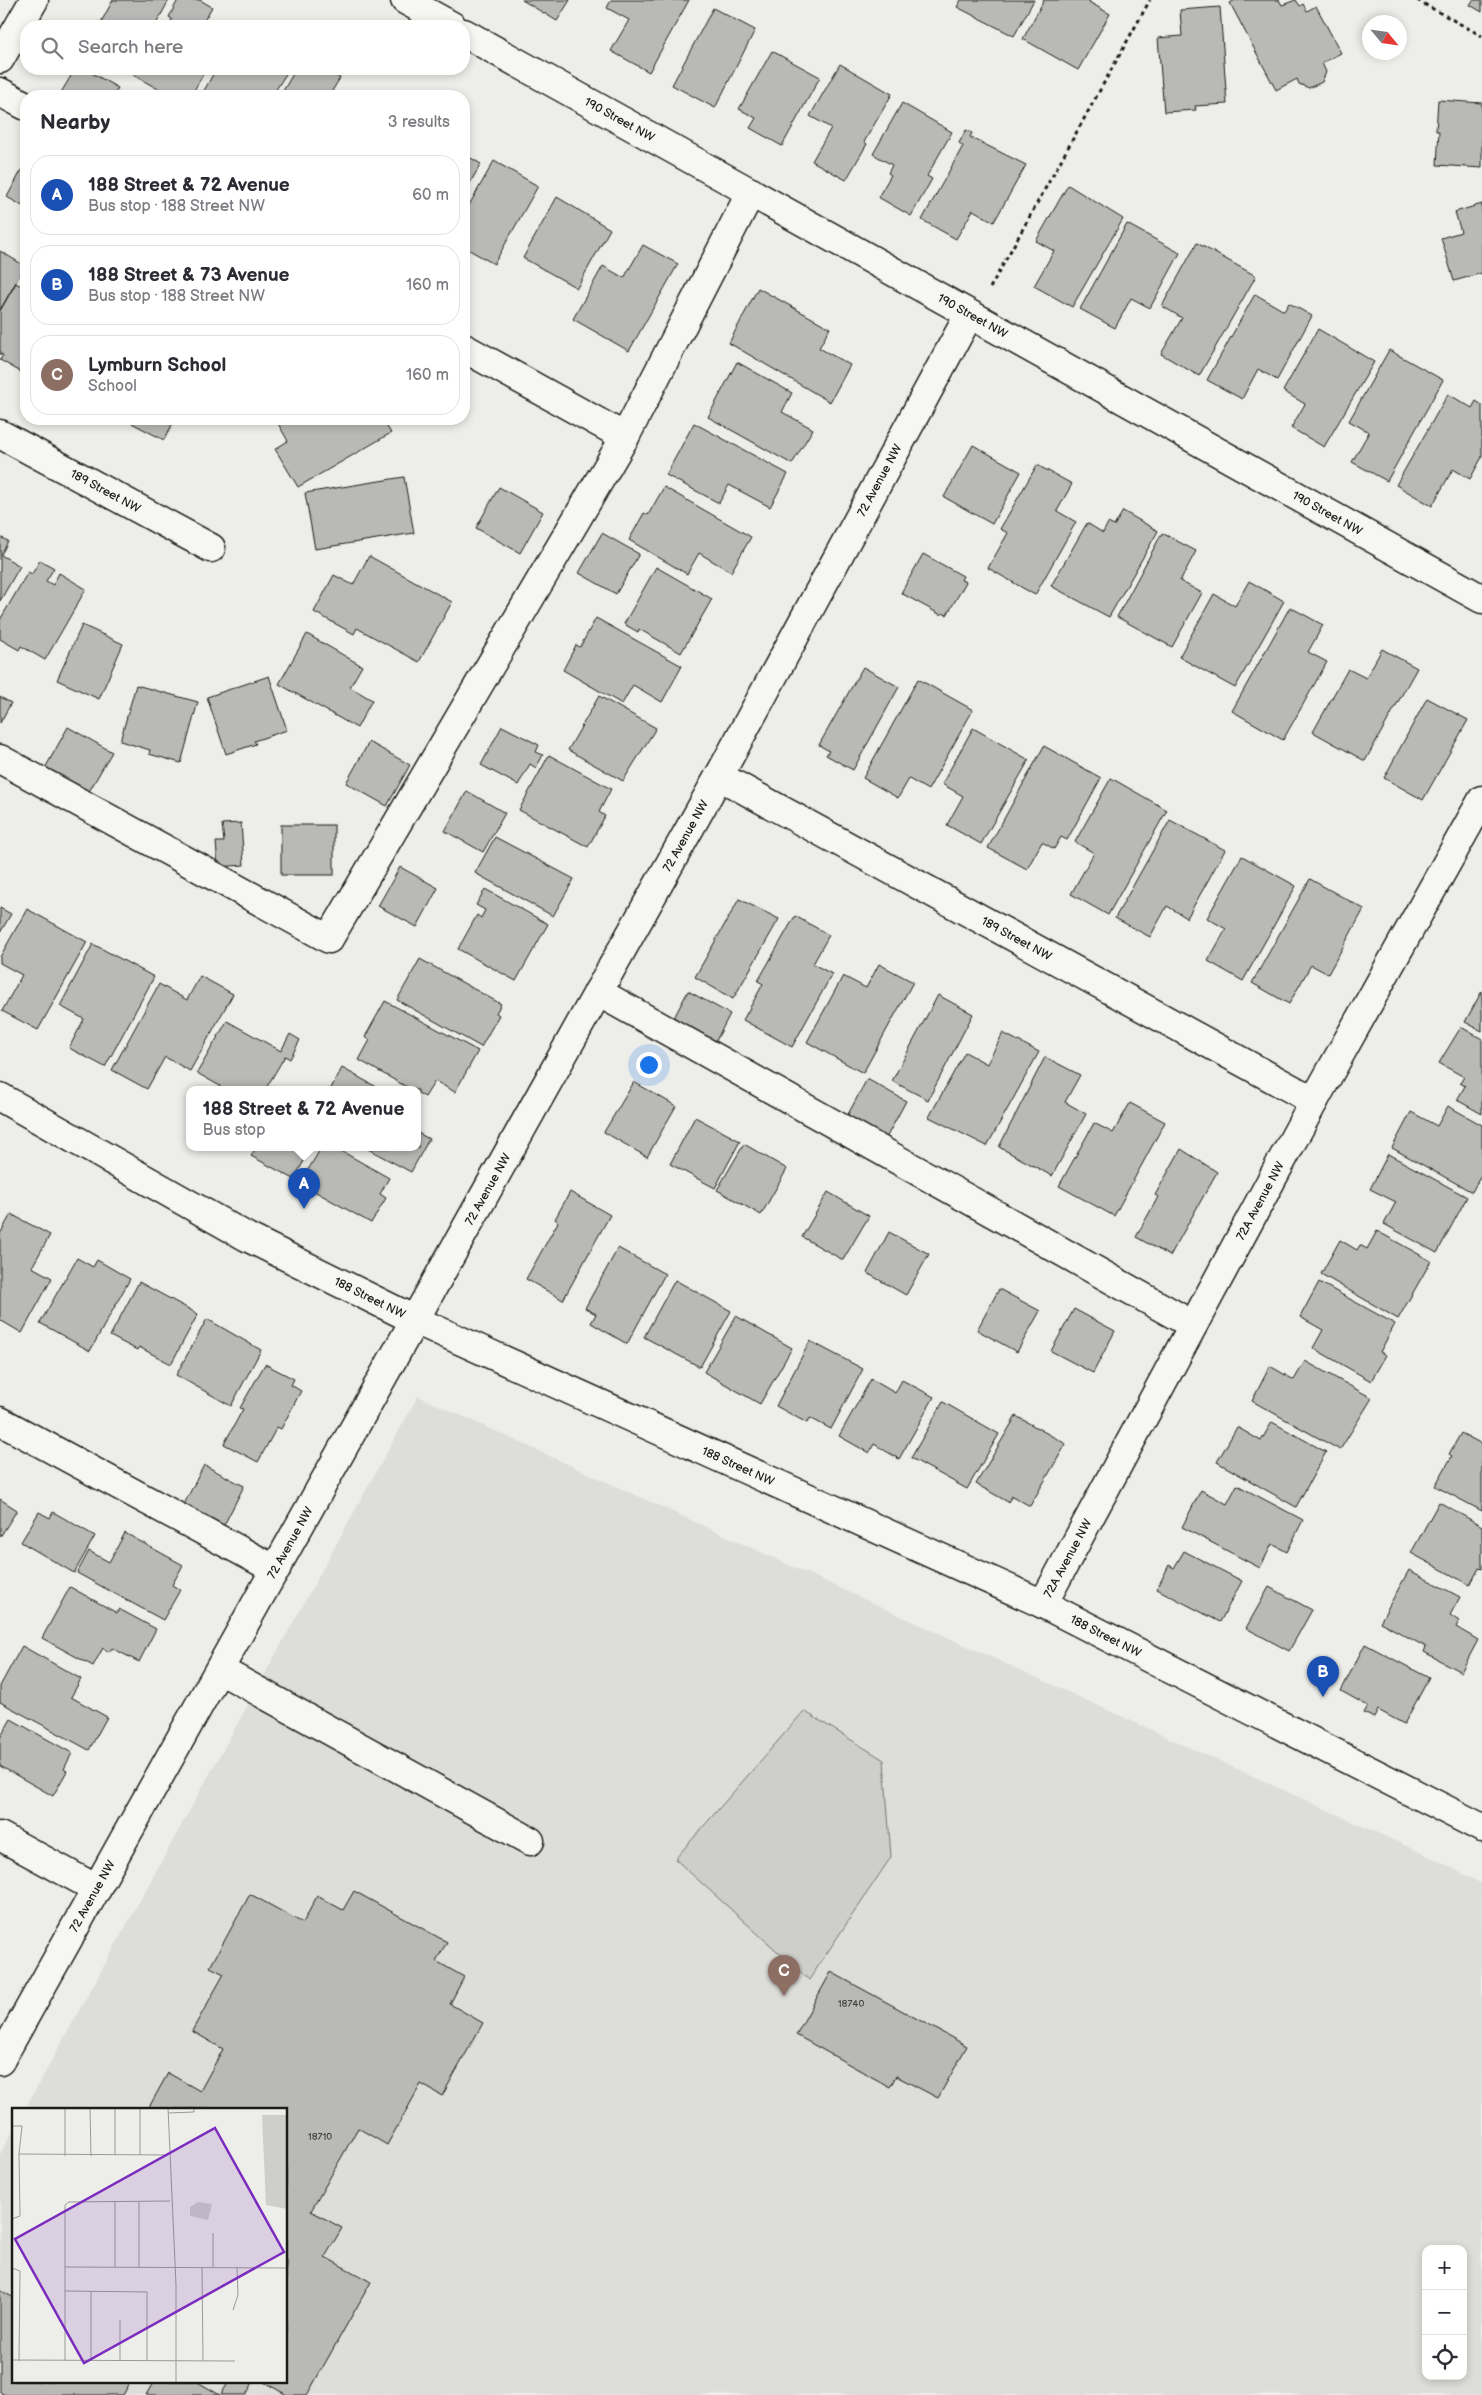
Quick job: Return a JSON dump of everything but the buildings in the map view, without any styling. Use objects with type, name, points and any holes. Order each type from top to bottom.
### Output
[{"type":"street","points":[[22,20],[34,0]]},
{"type":"street","points":[[405,0],[441,20]]},
{"type":"street","points":[[0,59],[20,24]]},
{"type":"street","name":"190 Street NW","points":[[470,35],[1482,599]]},
{"type":"street","points":[[0,92],[20,103]]},
{"type":"street","points":[[0,759],[329,939],[625,437],[751,192]]},
{"type":"street","name":"72 Avenue NW","points":[[0,2061],[719,776],[971,316]]},
{"type":"street","points":[[470,351],[625,437]]},
{"type":"street","name":"189 Street NW","points":[[0,434],[212,548]]},
{"type":"street","name":"189 Street NW","points":[[719,776],[1314,1101]]},
{"type":"street","name":"72A Avenue NW","points":[[1043,1604],[1314,1101],[1482,800]]},
{"type":"street","points":[[598,992],[1193,1326]]},
{"type":"street","name":"188 Street NW","points":[[0,1098],[247,1237],[416,1320],[1043,1604],[1478,1818]]},
{"type":"street","points":[[0,1421],[276,1570]]},
{"type":"street","points":[[220,1670],[530,1841]]},
{"type":"street","points":[[0,1836],[97,1889]]},
{"type":"path","points":[[971,316],[1150,0]]},
{"type":"path","points":[[1417,0],[1482,36]]},
{"type":"shaded area","points":[[418,1396],[1437,1860],[1482,1884],[1482,2395],[0,2395],[0,2154],[12,2133],[12,2382],[288,2382],[288,2108],[26,2108]]},
{"type":"shaded area","points":[[804,1711],[884,1760],[891,1857],[809,1980],[675,1859]]},
{"type":"place","name":"188 Street & 72 Avenue","points":[[304,1209]]},
{"type":"place","name":"188 Street & 73 Avenue","points":[[1323,1697]]},
{"type":"place","name":"Lymburn School","points":[[784,1996]]}]
